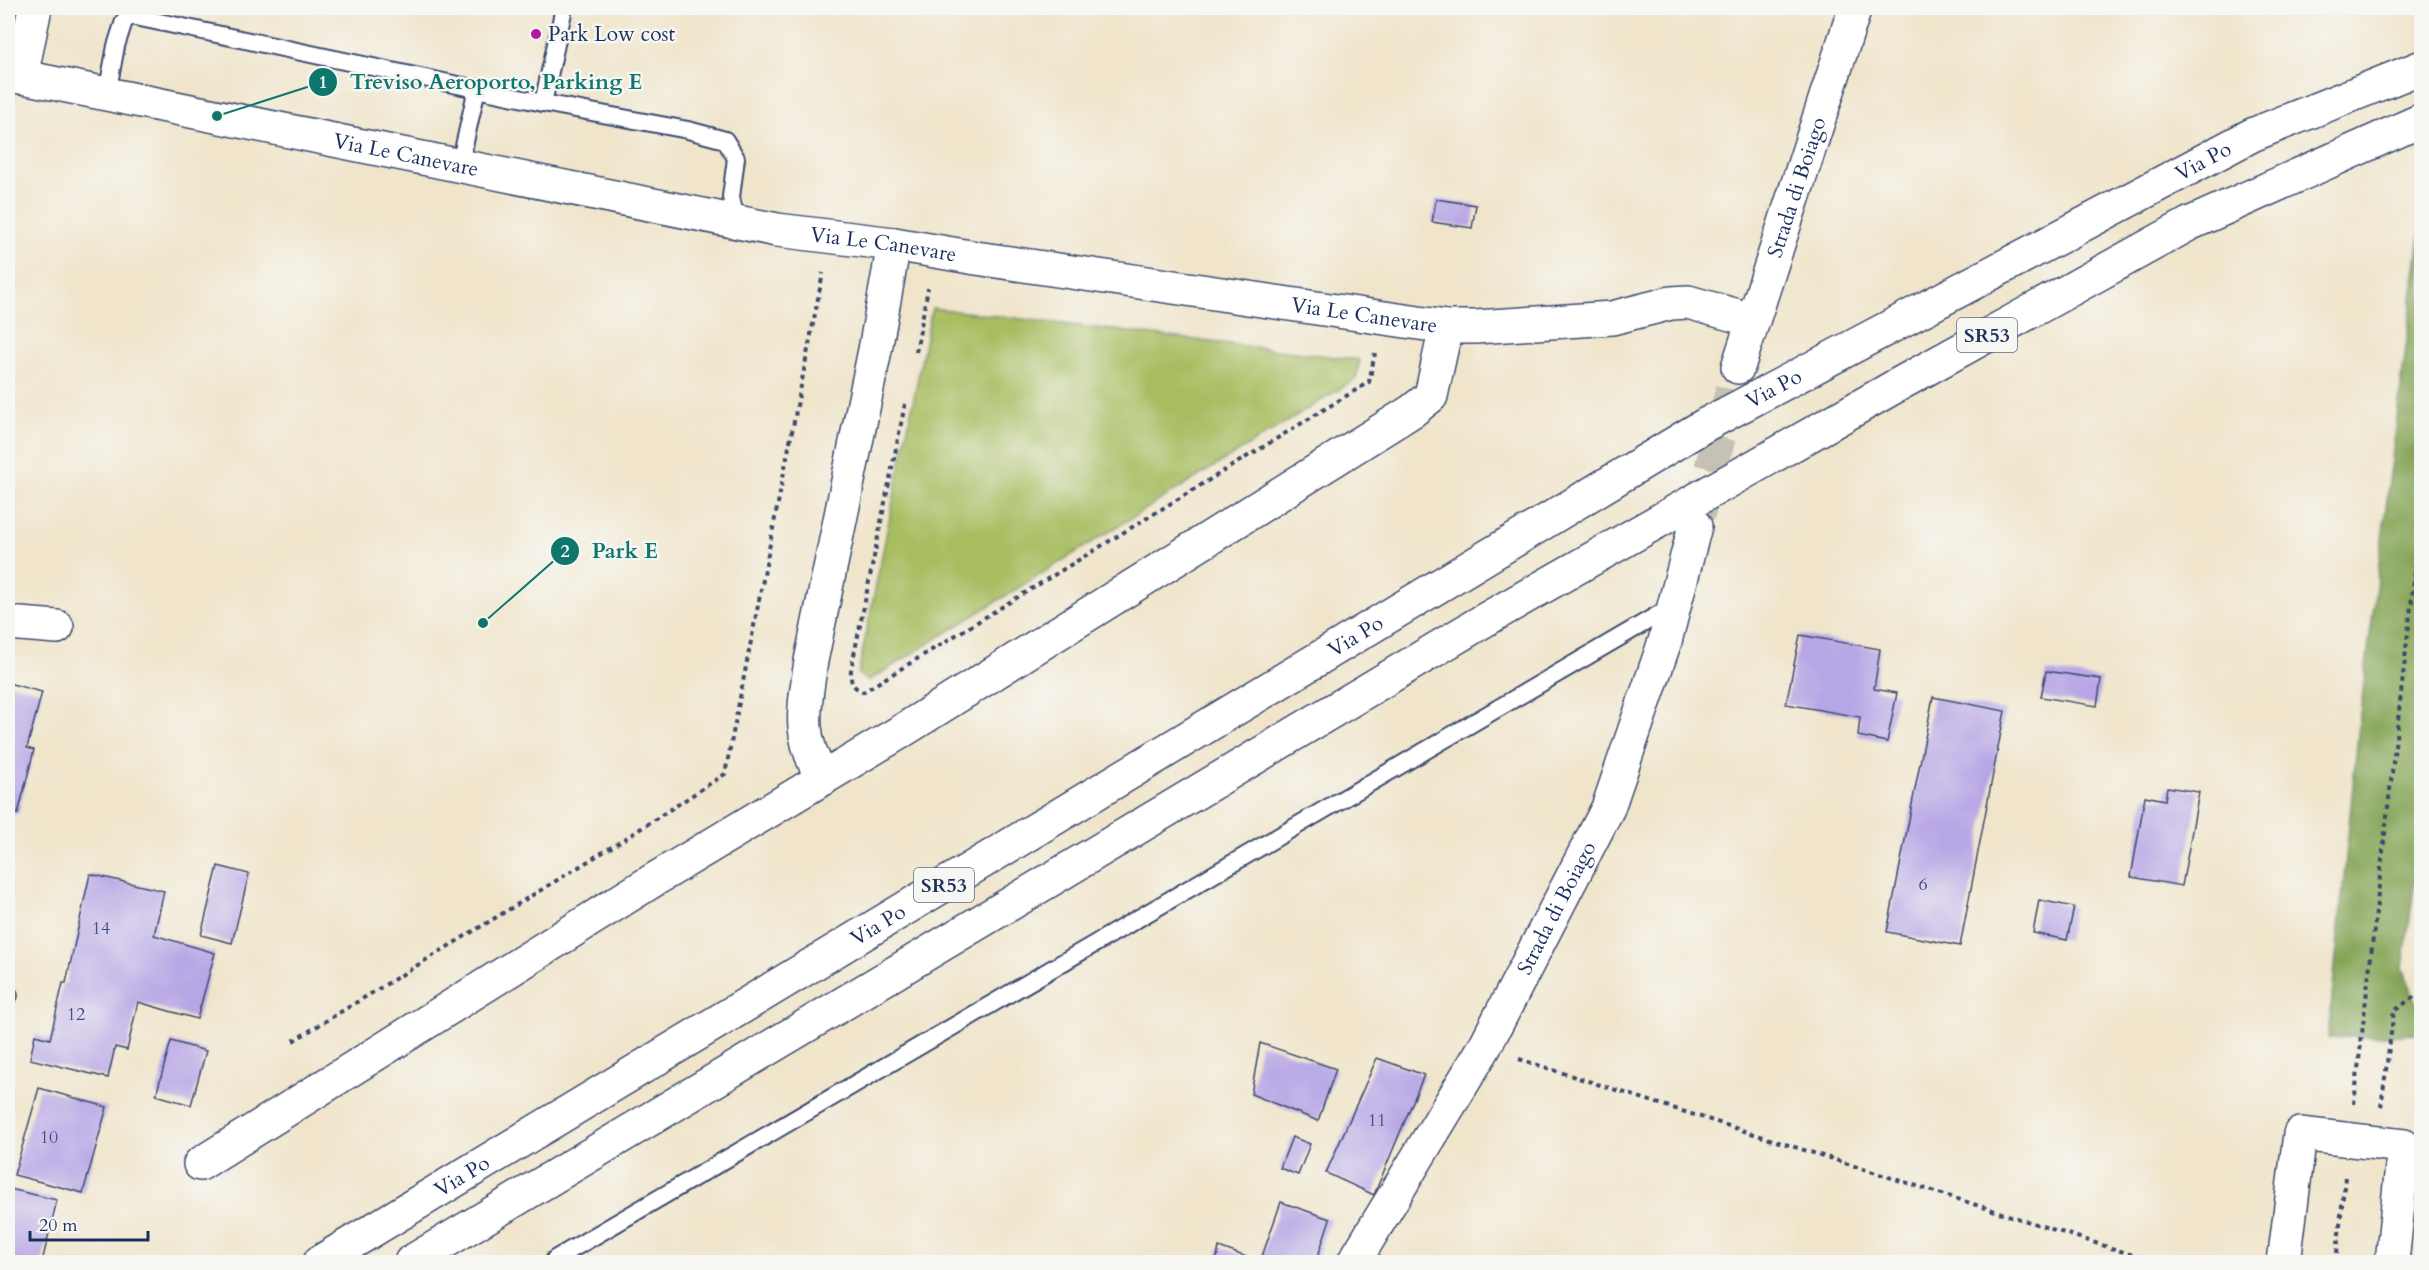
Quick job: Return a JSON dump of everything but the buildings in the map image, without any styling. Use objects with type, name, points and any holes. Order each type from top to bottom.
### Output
[{"type":"main road","name":"Via Le Canevare","points":[[35,8],[14,75],[777,230],[894,244],[1446,327],[1612,318],[1671,303],[1688,302],[1752,320]]},
{"type":"main road","name":"Strada di Boiago","points":[[1738,367],[1855,8]]},
{"type":"main road","name":"Via Po","points":[[320,1263],[1705,425],[2252,135],[2421,68]]},
{"type":"main road","name":"SR53","points":[[411,1263],[1483,621],[1901,383],[2189,224],[2421,120]]},
{"type":"main road","points":[[823,779],[806,743],[803,726],[805,700],[894,244]]},
{"type":"main road","points":[[200,1164],[642,887],[823,779],[1412,411],[1431,396],[1446,327]]},
{"type":"main road","name":"Strada di Boiago","points":[[1354,1263],[1484,1048],[1608,808],[1665,641],[1695,526]]},
{"type":"main road","points":[[8,623],[57,627]]},
{"type":"main road","points":[[2284,1263],[2300,1134],[2376,1143],[2392,1263]]},
{"type":"lane","points":[[543,103],[564,8]]},
{"type":"lane","points":[[107,94],[121,29],[124,21],[133,12],[543,103],[688,130],[725,140],[736,158],[731,197],[736,220]]},
{"type":"lane","points":[[460,164],[477,88]]},
{"type":"lane","points":[[555,1259],[1674,606]]},
{"type":"path","points":[[293,1041],[613,846],[725,774],[823,272]]},
{"type":"path","points":[[914,358],[928,288]]},
{"type":"path","points":[[907,392],[851,670],[851,680],[855,688],[863,692],[1369,382],[1375,352]]},
{"type":"path","points":[[2359,1078],[2421,510]]},
{"type":"path","points":[[2337,1263],[2376,1143],[2394,1011],[2421,991]]},
{"type":"path","points":[[1484,1048],[2155,1263]]},
{"type":"green space","points":[[2421,227],[2422,828],[2403,968],[2421,1014],[2421,1034],[2328,1038],[2360,714]]},
{"type":"green space","points":[[932,308],[1360,360],[1356,379],[868,681],[858,674]]},
{"type":"tunnel","points":[[1698,516],[1738,367]]},
{"type":"place","name":"Park Low cost","points":[[536,34]]},
{"type":"place","name":"Treviso Aeroporto, Parking E","points":[[217,116]]},
{"type":"place","name":"Park E","points":[[483,623]]}]
